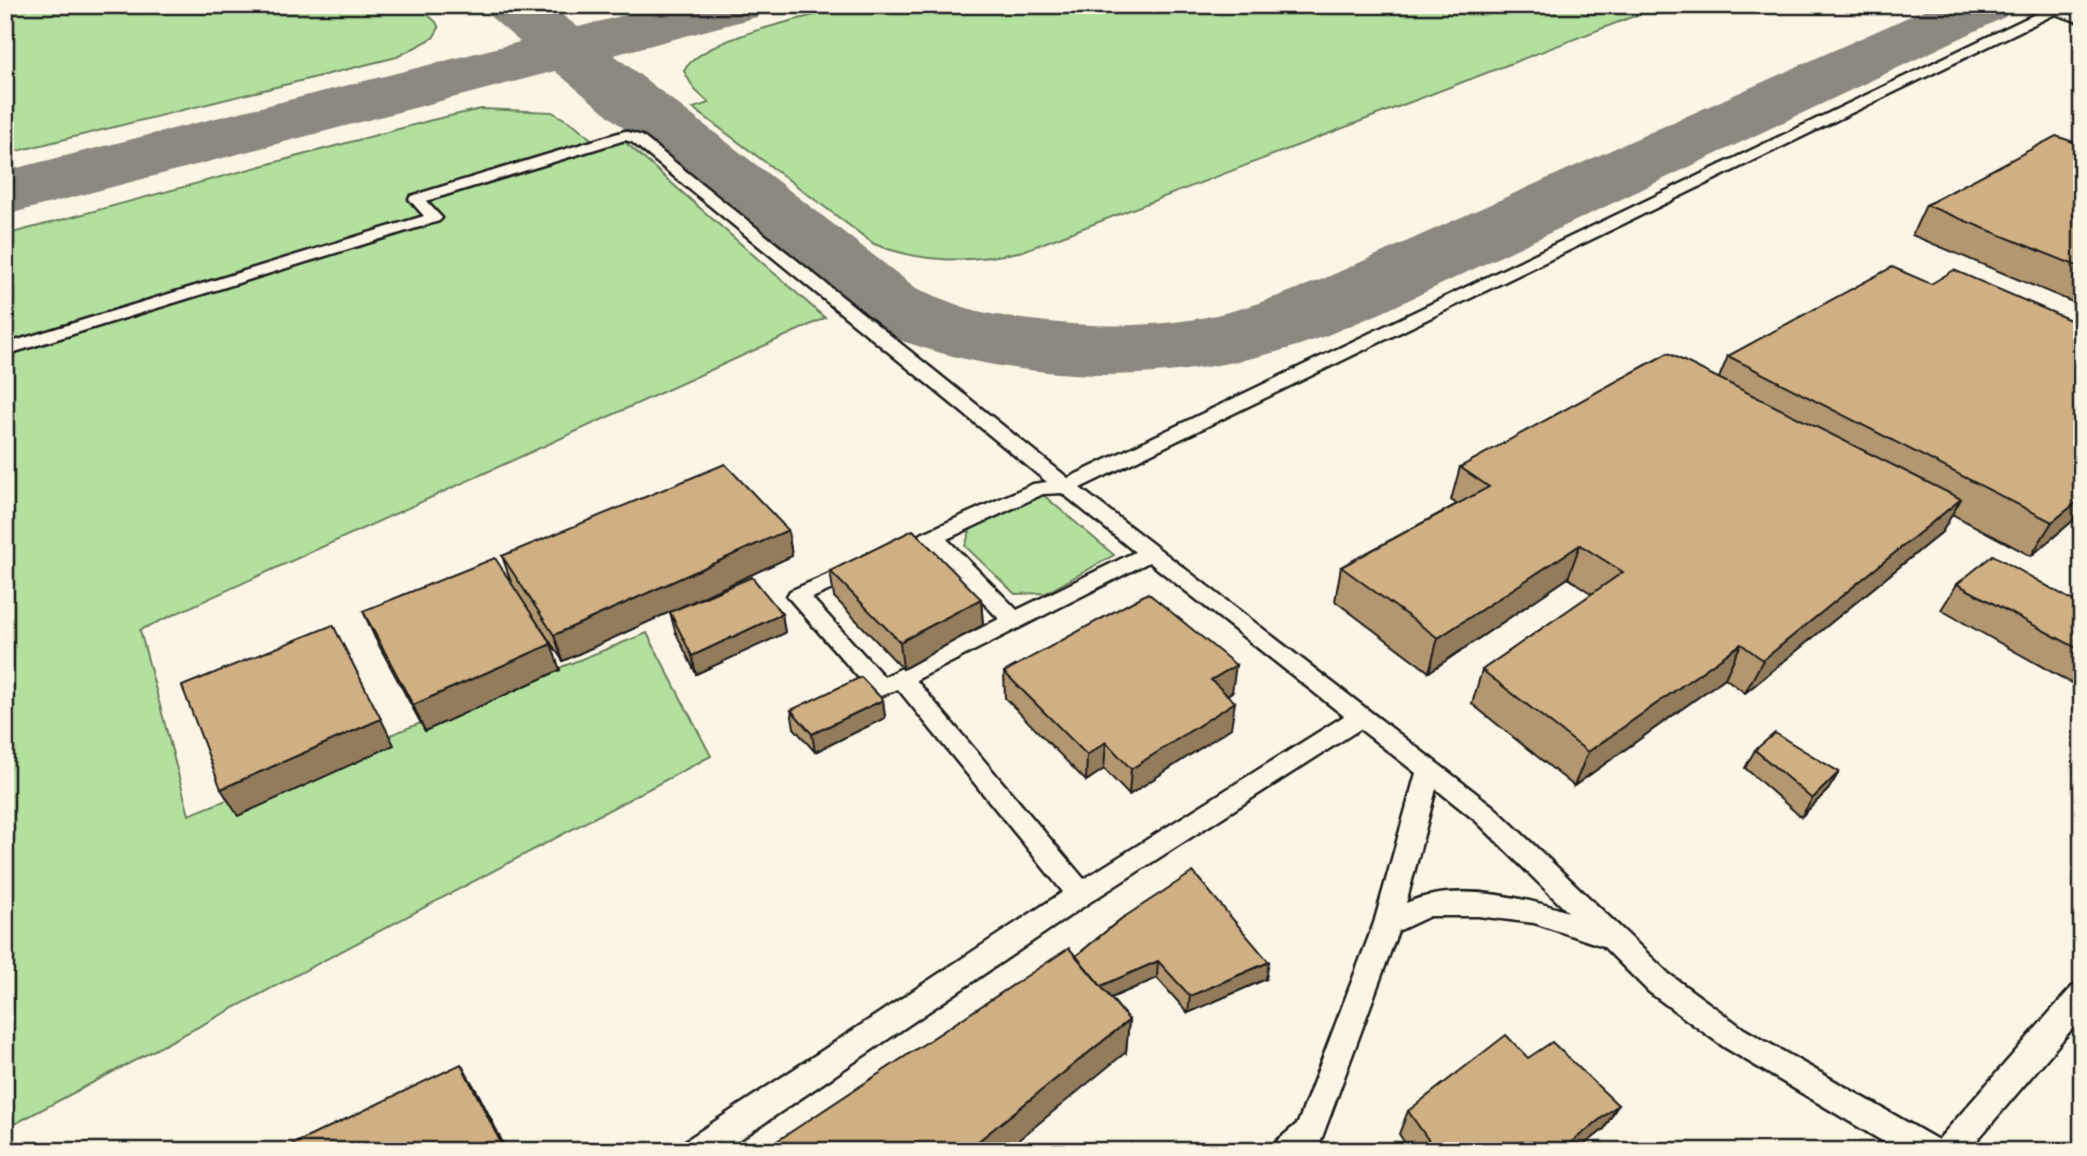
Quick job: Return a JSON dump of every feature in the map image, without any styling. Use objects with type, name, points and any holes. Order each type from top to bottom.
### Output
[{"type":"lane","points":[[1150,553],[881,688],[798,596],[1040,488],[1066,487],[2059,8],[2082,19]]},
{"type":"lane","points":[[5,350],[434,218],[416,199],[625,135],[638,139],[1066,487],[1485,814],[1659,984],[1734,1038],[1928,1151]]},
{"type":"lane","points":[[933,537],[1014,621]]},
{"type":"lane","points":[[901,677],[1081,894]]},
{"type":"lane","points":[[696,1151],[1081,894],[1361,717]]},
{"type":"lane","points":[[1288,1151],[1309,1133],[1387,923],[1429,770]]},
{"type":"lane","points":[[1387,923],[1429,905],[1478,905],[1534,912],[1612,937]]},
{"type":"lane","points":[[1948,1151],[2082,996]]},
{"type":"green space","points":[[5,5],[417,5],[439,28],[433,38],[397,57],[5,154]]},
{"type":"green space","points":[[855,5],[1663,5],[1023,251],[985,258],[948,259],[911,255],[874,244],[693,108],[709,103],[694,89],[684,71],[695,59],[713,47],[789,21]]},
{"type":"green space","points":[[481,109],[552,112],[575,125],[598,145],[625,142],[825,318],[140,630],[189,815],[647,633],[711,756],[5,1129],[5,235]]},
{"type":"green space","points":[[1042,494],[1114,555],[1046,593],[1015,594],[965,546],[971,528]]},
{"type":"building","points":[[2056,136],[2082,145],[2082,268],[1926,205]]},
{"type":"building","points":[[1892,267],[1931,284],[1954,270],[2082,325],[2082,498],[2052,522],[1728,356]]},
{"type":"building","points":[[1668,353],[1961,499],[1763,660],[1741,644],[1588,752],[1482,670],[1623,572],[1580,545],[1438,638],[1341,567],[1489,487],[1460,467]]},
{"type":"building","points":[[725,464],[788,530],[554,635],[502,556]]},
{"type":"building","points":[[913,530],[981,599],[900,642],[830,571]]},
{"type":"building","points":[[1993,555],[2082,606],[2082,651],[1957,584]]},
{"type":"building","points":[[495,558],[551,644],[413,705],[363,611]]},
{"type":"building","points":[[752,577],[782,614],[692,656],[670,612]]},
{"type":"building","points":[[1148,593],[1236,665],[1211,680],[1235,702],[1131,769],[1106,742],[1087,755],[1004,672]]},
{"type":"building","points":[[333,625],[381,719],[221,789],[182,686]]},
{"type":"building","points":[[861,677],[883,700],[812,734],[791,710]]},
{"type":"building","points":[[1775,733],[1839,772],[1812,799],[1755,750]]},
{"type":"building","points":[[1193,872],[1269,962],[1190,996],[1158,961],[1101,986],[1076,956],[1121,919]]},
{"type":"building","points":[[1069,948],[1129,1020],[966,1151],[762,1151]]},
{"type":"building","points":[[1506,1035],[1528,1058],[1552,1042],[1618,1105],[1560,1151],[1431,1151],[1434,1148],[1408,1111]]},
{"type":"building","points":[[461,1064],[505,1151],[279,1151]]},
{"type":"taxiway","points":[[512,5],[566,49]]},
{"type":"taxiway","points":[[566,49],[736,5]]},
{"type":"taxiway","points":[[566,49],[887,306],[970,335],[1016,344],[1113,350],[1205,343],[1247,334],[1352,296],[1984,5]]},
{"type":"taxiway","points":[[5,193],[566,49]]}]
